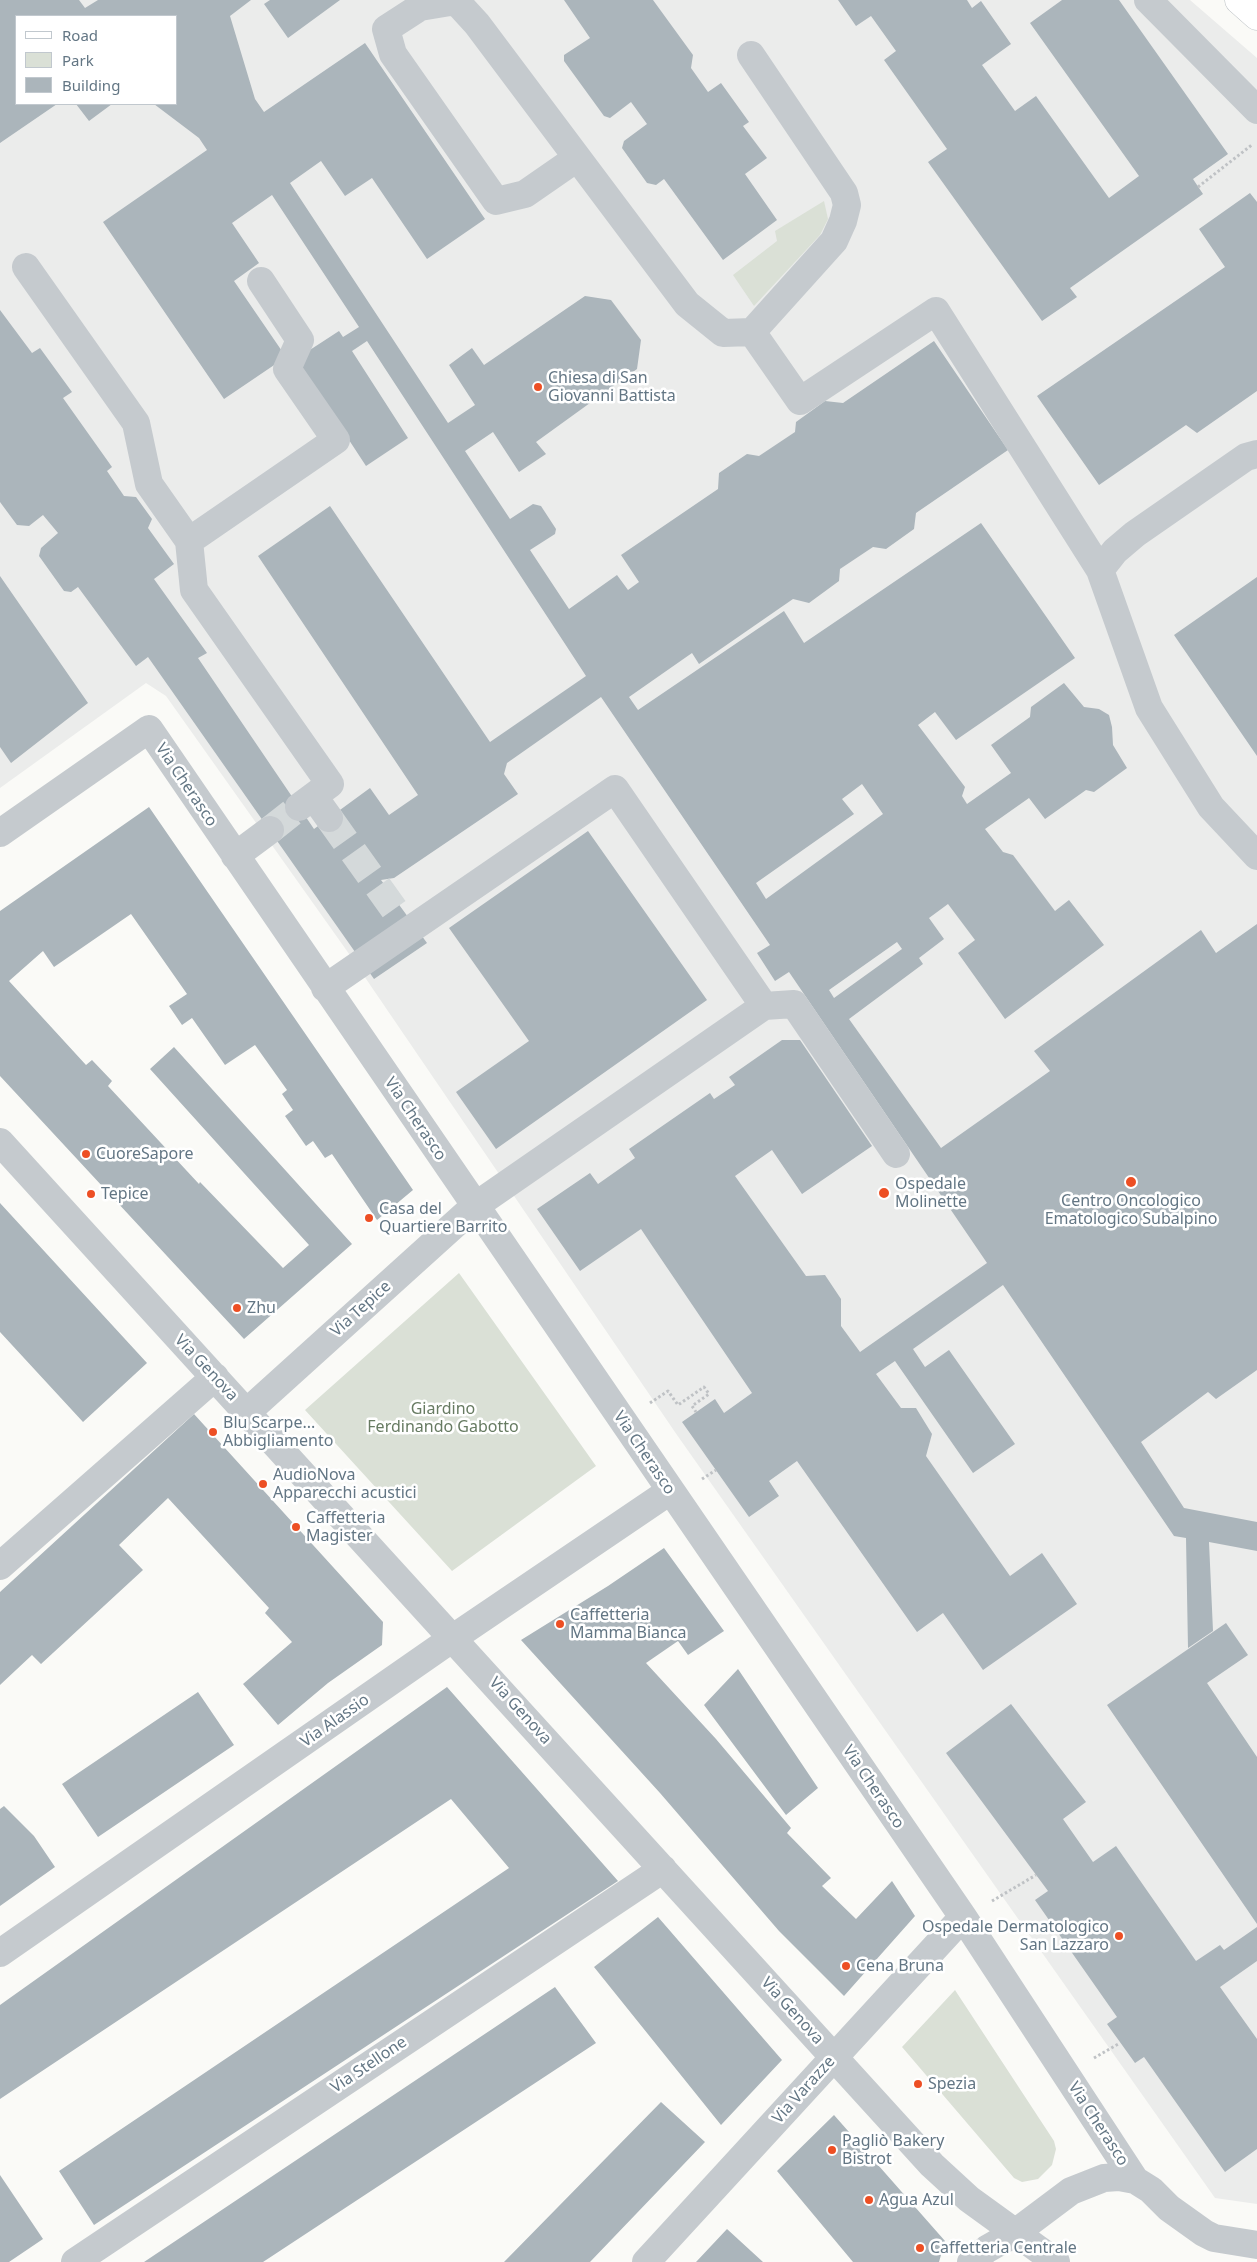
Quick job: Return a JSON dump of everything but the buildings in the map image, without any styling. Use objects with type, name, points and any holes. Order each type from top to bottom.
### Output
[{"type":"main road","points":[[1239,0],[1257,16]]},
{"type":"street","points":[[1148,0],[1257,110]]},
{"type":"street","points":[[577,158],[525,194],[496,201],[393,54],[386,30],[420,7],[456,1],[477,24],[687,304],[723,333],[752,332],[834,241],[847,206],[844,193],[751,55]]},
{"type":"street","points":[[26,267],[136,423],[148,484],[189,541],[194,590],[330,784],[314,807]]},
{"type":"street","points":[[189,541],[336,440],[287,369],[300,340],[261,281]]},
{"type":"street","points":[[752,332],[800,401],[936,311],[1100,570],[1149,708],[1211,807],[1257,856]]},
{"type":"street","points":[[1100,570],[1115,551],[1135,534],[1246,457],[1257,454]]},
{"type":"street","name":"Via Cherasco","points":[[0,833],[148,729],[963,1917],[1135,2180]]},
{"type":"street","points":[[325,988],[404,924],[615,789],[764,1006],[794,1004],[896,1154]]},
{"type":"street","points":[[235,856],[270,830]]},
{"type":"street","name":"Via Tepice","points":[[247,1412],[475,1206],[764,1006]]},
{"type":"street","name":"Via Genova","points":[[0,1142],[932,2165],[969,2199],[1056,2262]]},
{"type":"street","points":[[0,1566],[215,1377]]},
{"type":"street","name":"Via Alassio","points":[[0,1953],[414,1667],[452,1638],[670,1491]]},
{"type":"street","name":"Via Stellone","points":[[75,2262],[663,1869]]},
{"type":"street","name":"Via Varazze","points":[[646,2262],[963,1917]]},
{"type":"street","points":[[971,2262],[987,2249],[1015,2233],[1065,2195],[1086,2184],[1104,2178],[1119,2177],[1135,2180],[1151,2190],[1169,2208],[1214,2238],[1257,2245]]},
{"type":"path","points":[[1198,187],[1257,140]]},
{"type":"path","points":[[623,1422],[668,1391],[678,1405],[704,1387],[709,1394],[692,1406],[696,1412]]},
{"type":"path","points":[[963,1917],[1036,1875]]},
{"type":"shaded area","name":"Ospedale Molinette","points":[[0,0],[1190,0],[1257,58],[1257,2204],[1215,2198],[677,1435],[347,951],[166,696],[146,683],[0,788]]},
{"type":"green space","points":[[824,201],[828,219],[820,235],[754,306],[733,275],[777,241],[775,231]]},
{"type":"green space","name":"Giardino Ferdinando Gabotto","points":[[459,1273],[596,1466],[452,1571],[305,1410]]},
{"type":"green space","points":[[955,1990],[1054,2141],[1056,2149],[1052,2165],[1038,2179],[1022,2182],[1014,2178],[902,2047]]},
{"type":"tunnel","points":[[270,830],[299,807]]},
{"type":"tunnel","points":[[329,818],[399,916]]},
{"type":"place","name":"Chiesa di San Giovanni Battista","points":[[538,387]]},
{"type":"place","name":"CuoreSapore","points":[[86,1154]]},
{"type":"place","name":"Centro Oncologico Ematologico Subalpino","points":[[1131,1182]]},
{"type":"place","name":"Ospedale Molinette","points":[[884,1193]]},
{"type":"place","name":"Tepice","points":[[91,1194]]},
{"type":"place","name":"Casa del Quartiere Barrito","points":[[369,1218]]},
{"type":"place","name":"Zhu","points":[[237,1308]]},
{"type":"place","name":"Blu Scarpe... Abbigliamento","points":[[213,1432]]},
{"type":"place","name":"AudioNova Apparecchi acustici","points":[[263,1484]]},
{"type":"place","name":"Caffetteria Magister","points":[[296,1527]]},
{"type":"place","name":"Caffetteria Mamma Bianca","points":[[560,1624]]},
{"type":"place","name":"Ospedale Dermatologico San Lazzaro","points":[[1119,1936]]},
{"type":"place","name":"Cena Bruna","points":[[846,1966]]},
{"type":"place","name":"Spezia","points":[[918,2084]]},
{"type":"place","name":"Pagliò Bakery Bistrot","points":[[832,2150]]},
{"type":"place","name":"Agua Azul","points":[[869,2200]]},
{"type":"place","name":"Caffetteria Centrale","points":[[920,2248]]}]
